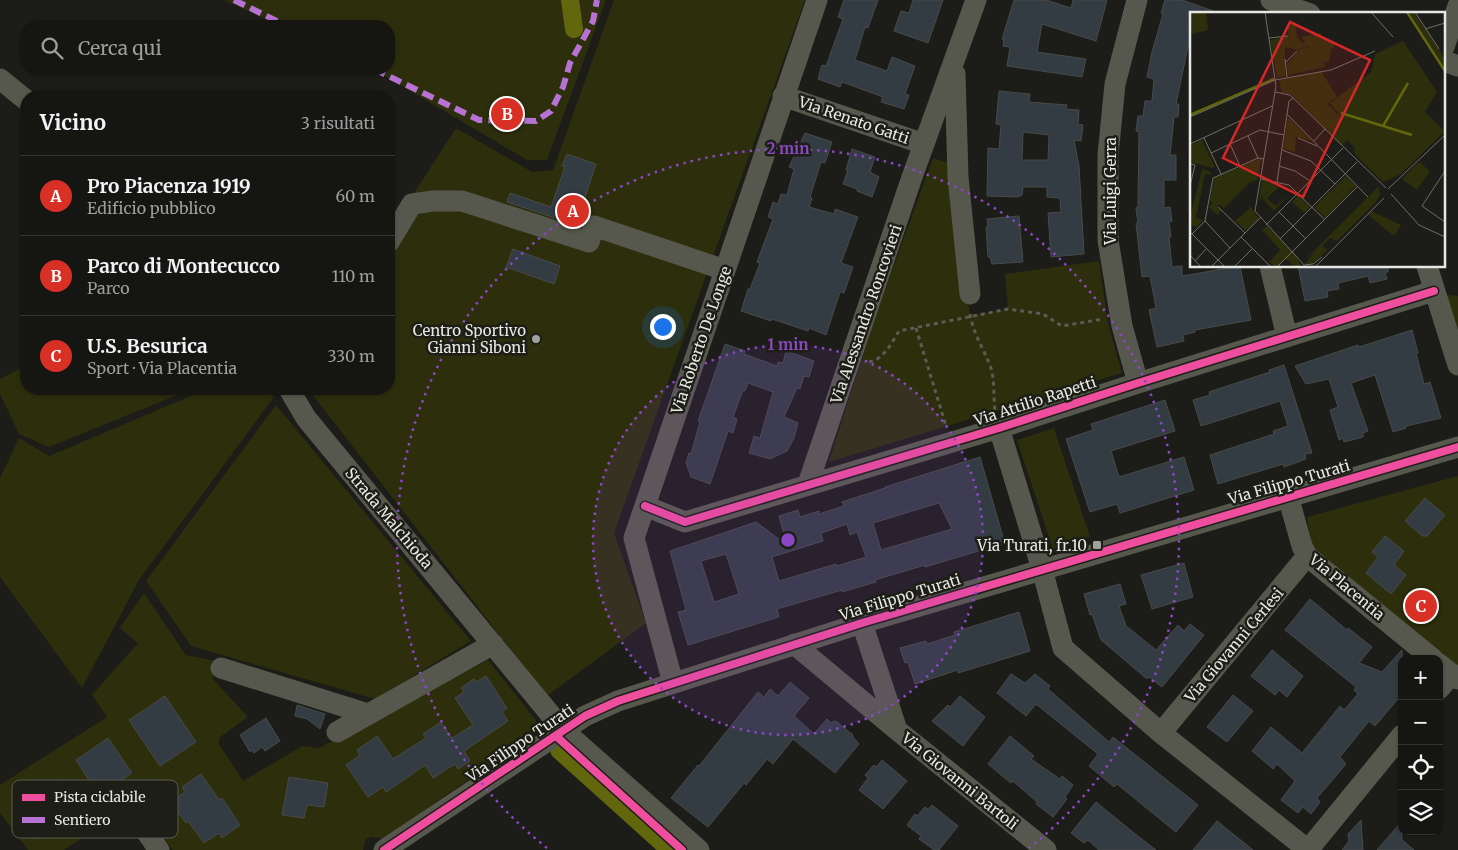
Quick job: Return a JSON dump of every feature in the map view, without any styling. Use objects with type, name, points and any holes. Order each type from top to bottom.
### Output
[{"type":"street","name":"Via Roberto De Longe","points":[[673,683],[634,538],[816,0]]},
{"type":"street","name":"Via Alessandro Roncovieri","points":[[808,484],[924,144],[976,0]]},
{"type":"street","name":"Via Luigi Gerra","points":[[1137,0],[1115,84],[1108,155],[1108,240],[1121,315],[1138,382]]},
{"type":"street","points":[[1271,0],[1298,12]]},
{"type":"street","points":[[1446,41],[1458,6]]},
{"type":"street","points":[[955,61],[958,177],[970,294]]},
{"type":"street","points":[[1446,62],[1458,66]]},
{"type":"street","points":[[0,79],[20,95]]},
{"type":"street","name":"Via Renato Gatti","points":[[783,96],[924,144]]},
{"type":"street","points":[[395,232],[412,204],[433,201],[462,201],[589,242],[594,226],[725,270]]},
{"type":"street","points":[[1270,268],[1287,337]]},
{"type":"street","points":[[1428,268],[1458,365]]},
{"type":"street","name":"Via Attilio Rapetti","points":[[645,506],[685,522],[999,428],[1138,382],[1434,291]]},
{"type":"street","name":"Strada Malchioda","points":[[296,395],[306,418],[564,731],[699,850]]},
{"type":"street","points":[[999,428],[1042,569],[1063,648],[1161,734],[1308,850],[1398,740]]},
{"type":"street","name":"Via Filippo Turati","points":[[384,850],[585,716],[618,701],[862,623],[1458,446]]},
{"type":"street","name":"Via Placentia","points":[[1288,496],[1302,546],[1308,556],[1428,655]]},
{"type":"street","name":"Via Giovanni Cerlesi","points":[[1161,734],[1308,556]]},
{"type":"street","name":"Via Giovanni Bartoli","points":[[862,623],[897,730]]},
{"type":"street","points":[[337,732],[493,644]]},
{"type":"street","name":"Via Giovanni Bartoli","points":[[794,644],[1046,850]]},
{"type":"street","points":[[221,668],[368,714]]},
{"type":"street","points":[[151,838],[159,850]]},
{"type":"path","points":[[970,294],[970,316],[974,334],[990,367],[994,381],[994,406],[999,428]]},
{"type":"path","points":[[848,366],[876,360],[884,354],[899,331],[970,316],[1008,309],[1043,314],[1062,326],[1121,315]]},
{"type":"path","points":[[916,328],[951,442]]},
{"type":"green space","points":[[224,0],[606,0],[547,160],[527,160],[383,75],[395,75],[395,20],[268,20]]},
{"type":"green space","name":"Centro Sportivo Gianni Siboni","points":[[614,0],[805,0],[614,533],[646,623],[547,696],[313,395],[395,395],[395,223],[456,128],[532,172],[553,170]]},
{"type":"green space","points":[[933,158],[949,163],[970,315],[1008,309],[1005,274],[1099,261],[1108,323],[1122,373],[829,462],[873,323]]},
{"type":"green space","points":[[1442,294],[1458,296],[1458,343]]},
{"type":"green space","points":[[20,368],[20,395],[177,395],[49,447],[19,434],[0,394],[0,379]]},
{"type":"green space","points":[[193,395],[272,395],[274,397],[139,580],[82,688],[0,577],[0,478],[19,438],[49,456]]},
{"type":"green space","points":[[276,405],[471,641],[375,699],[191,646],[146,581]]},
{"type":"green space","points":[[1054,428],[1090,537],[1053,549],[1017,440]]},
{"type":"green space","points":[[1458,476],[1458,668],[1311,545],[1307,517]]},
{"type":"green space","points":[[144,593],[186,655],[215,661],[213,679],[248,717],[219,738],[219,744],[243,781],[302,746],[319,748],[488,660],[535,719],[537,724],[536,730],[533,736],[436,802],[386,839],[372,837],[366,839],[363,850],[173,850],[164,838],[178,838],[178,780],[12,780],[12,829],[0,813],[0,785],[107,717],[92,695],[138,643],[120,628]]},
{"type":"green space","points":[[19,838],[82,838],[64,850],[28,850]]},
{"type":"building","points":[[844,0],[878,0],[868,28],[865,27],[855,60],[887,71],[892,57],[915,66],[905,94],[909,95],[904,109],[881,102],[883,97],[842,82],[840,87],[818,79],[822,65],[826,66],[843,19],[838,17]]},
{"type":"building","points":[[913,0],[943,0],[928,43],[894,31],[901,11],[909,13]]},
{"type":"building","points":[[1014,0],[1046,0],[1071,8],[1073,0],[1107,0],[1096,41],[1042,24],[1037,52],[1086,59],[1082,77],[1007,66],[1010,47],[1003,46],[1004,39],[1002,39]]},
{"type":"building","points":[[1165,0],[1182,0],[1216,12],[1190,12],[1190,37],[1176,104],[1179,104],[1178,117],[1174,117],[1170,155],[1176,155],[1176,180],[1164,180],[1164,208],[1170,207],[1172,221],[1169,222],[1171,237],[1169,237],[1172,267],[1182,266],[1182,276],[1228,268],[1240,268],[1251,320],[1195,330],[1195,332],[1183,335],[1184,341],[1157,347],[1149,310],[1156,308],[1150,276],[1142,277],[1136,223],[1138,223],[1136,208],[1138,207],[1139,132],[1136,131],[1138,116],[1143,116],[1145,101],[1152,101],[1154,79],[1147,77],[1163,14],[1161,13]]},
{"type":"building","points":[[999,91],[1030,94],[1029,102],[1067,105],[1066,109],[1079,110],[1078,124],[1083,125],[1081,141],[1074,140],[1079,166],[1084,254],[1051,257],[1048,213],[1061,212],[1060,198],[1047,197],[1047,187],[1023,187],[1022,195],[1018,197],[987,196],[988,148],[999,149],[1001,125],[996,124]],"holes":[[[1023,132],[1049,135],[1048,160],[1022,160]]]},
{"type":"building","points":[[805,133],[832,142],[825,163],[821,162],[810,197],[812,198],[809,207],[834,214],[835,209],[858,217],[841,263],[853,267],[844,293],[840,292],[826,335],[809,328],[808,331],[741,311],[748,289],[750,289],[760,263],[757,262],[773,219],[768,217],[773,202],[778,204],[781,194],[787,195],[794,169],[789,167]]},
{"type":"building","points":[[852,149],[875,157],[870,172],[879,177],[872,197],[843,184]]},
{"type":"building","points":[[567,154],[596,164],[576,225],[507,202],[510,193],[551,207],[565,167],[562,166]]},
{"type":"building","points":[[1019,216],[1023,262],[992,264],[990,257],[988,257],[987,219]]},
{"type":"building","points":[[513,249],[560,266],[554,284],[506,267]]},
{"type":"building","points":[[1298,268],[1388,268],[1388,272],[1385,272],[1387,279],[1370,283],[1368,276],[1338,283],[1339,289],[1327,291],[1328,297],[1305,301]]},
{"type":"building","points":[[1412,330],[1424,384],[1430,382],[1441,418],[1406,426],[1406,428],[1393,432],[1375,375],[1351,383],[1368,431],[1363,433],[1363,437],[1344,442],[1343,438],[1339,440],[1330,410],[1338,407],[1329,379],[1306,384],[1295,366],[1358,345],[1359,347]]},
{"type":"building","points":[[725,344],[745,351],[744,354],[777,366],[778,362],[783,363],[786,351],[814,361],[809,377],[804,376],[800,389],[797,388],[784,417],[798,423],[794,438],[787,451],[770,459],[749,453],[754,436],[760,438],[773,392],[748,383],[745,391],[743,390],[733,417],[737,419],[733,433],[728,431],[710,484],[691,477],[686,463],[689,453],[691,454],[700,422],[698,421]]},
{"type":"building","points":[[1284,365],[1312,453],[1305,454],[1306,459],[1284,467],[1283,464],[1218,484],[1210,455],[1274,434],[1273,431],[1288,426],[1280,401],[1201,426],[1193,400],[1210,395],[1209,392],[1270,372],[1269,370]]},
{"type":"building","points":[[1165,400],[1175,431],[1111,451],[1119,477],[1184,457],[1194,490],[1120,513],[1117,504],[1090,512],[1066,439],[1093,430],[1091,424]]},
{"type":"building","points":[[980,457],[1005,544],[925,567],[925,565],[875,580],[876,582],[777,609],[779,617],[688,645],[678,612],[686,610],[670,551],[756,522],[787,545],[779,516],[798,510],[800,517],[819,511],[819,514],[844,506],[842,502]],"holes":[[[939,503],[952,529],[881,550],[873,523]],[[847,524],[850,535],[857,532],[866,557],[779,581],[772,557],[823,541],[821,533]],[[726,554],[739,594],[714,602],[701,561]]]},
{"type":"building","points":[[1425,498],[1445,515],[1427,536],[1422,536],[1405,521]]},
{"type":"building","points":[[1385,536],[1404,551],[1394,565],[1406,575],[1391,594],[1366,573],[1378,557],[1372,552]]},
{"type":"building","points":[[1184,563],[1193,597],[1152,609],[1141,575]]},
{"type":"building","points":[[1120,584],[1126,604],[1119,606],[1126,626],[1156,650],[1178,625],[1184,631],[1190,624],[1204,635],[1162,687],[1149,677],[1147,679],[1101,640],[1092,614],[1090,615],[1084,594]]},
{"type":"building","points":[[1310,599],[1347,630],[1348,628],[1372,647],[1359,663],[1382,672],[1402,650],[1402,655],[1398,655],[1398,699],[1375,726],[1369,721],[1340,757],[1346,764],[1317,798],[1320,802],[1311,814],[1303,807],[1298,813],[1281,800],[1295,781],[1277,764],[1273,769],[1252,751],[1271,727],[1302,753],[1340,706],[1344,710],[1358,694],[1354,690],[1356,687],[1285,630]]},
{"type":"building","points":[[1019,612],[1030,651],[958,673],[958,670],[915,684],[908,662],[905,663],[900,648],[926,641],[927,644],[955,635],[954,632]]},
{"type":"building","points":[[1272,650],[1303,676],[1287,697],[1279,690],[1275,695],[1251,676]]},
{"type":"building","points":[[1011,674],[1025,683],[1035,674],[1050,686],[1048,689],[1109,742],[1113,737],[1198,805],[1176,832],[1117,784],[1114,787],[1089,766],[1098,754],[1036,704],[1026,716],[997,693]]},
{"type":"building","points":[[486,676],[507,708],[502,712],[508,721],[464,751],[470,761],[458,769],[455,764],[433,778],[425,765],[386,792],[383,787],[368,797],[346,765],[360,755],[357,750],[377,736],[393,759],[426,738],[423,734],[441,722],[452,738],[473,725],[455,698],[464,692],[461,688],[474,679],[476,682]]},
{"type":"building","points":[[790,682],[809,698],[794,716],[814,734],[827,719],[831,723],[837,722],[853,735],[859,744],[835,773],[793,739],[773,764],[767,759],[746,785],[744,783],[708,827],[671,798],[758,692],[764,697],[770,689],[778,696]]},
{"type":"building","points":[[1233,695],[1253,711],[1227,742],[1207,727]]},
{"type":"building","points":[[165,696],[196,742],[160,766],[129,720]]},
{"type":"building","points":[[960,696],[985,717],[963,746],[932,721],[948,705],[950,707]]},
{"type":"building","points":[[297,705],[325,714],[320,729],[307,719],[295,716]]},
{"type":"building","points":[[266,718],[280,741],[265,751],[262,747],[254,753],[252,750],[250,752],[240,735]]},
{"type":"building","points":[[1010,736],[1034,756],[1031,759],[1060,779],[1062,776],[1073,785],[1065,797],[1067,799],[1053,817],[1036,804],[1037,802],[1013,781],[1011,783],[988,764]]},
{"type":"building","points":[[108,738],[132,773],[122,780],[89,780],[76,760]]},
{"type":"building","points":[[882,760],[907,781],[883,809],[859,790],[868,778],[865,775],[874,765],[876,767]]},
{"type":"building","points":[[201,774],[219,800],[222,798],[240,825],[222,838],[219,833],[204,843],[188,821],[186,823],[178,812],[178,797],[185,792],[182,787]]},
{"type":"building","points":[[289,777],[328,783],[324,807],[307,805],[304,818],[282,815]]},
{"type":"building","points":[[1096,802],[1156,850],[1099,850],[1088,840],[1084,843],[1071,833]]},
{"type":"building","points":[[932,805],[958,826],[939,850],[934,850],[919,839],[921,836],[907,825],[915,814],[917,816],[925,807],[928,809]]},
{"type":"building","points":[[1361,820],[1363,850],[1342,850],[1349,841],[1348,834]]},
{"type":"building","points":[[1217,821],[1253,850],[1193,850]]},
{"type":"building","points":[[1398,826],[1398,835],[1402,835],[1402,840],[1414,850],[1377,850]]},
{"type":"waterway","points":[[570,0],[574,29]]},
{"type":"waterway","points":[[559,750],[670,850]]},
{"type":"marked path","points":[[234,0],[275,20]]},
{"type":"marked path","points":[[386,75],[479,120],[536,121],[551,111],[563,87],[570,63],[593,21],[597,0]]},
{"type":"cycle path","points":[[645,506],[685,522],[999,428],[1434,291]]},
{"type":"cycle path","points":[[384,850],[585,716],[618,701],[862,623],[1458,447]]},
{"type":"cycle path","points":[[556,736],[682,850]]},
{"type":"place","name":"Parco di Montecucco","points":[[507,114]]},
{"type":"place","name":"Pro Piacenza 1919","points":[[573,211]]},
{"type":"place","name":"Centro Sportivo Gianni Siboni","points":[[536,339]]},
{"type":"place","name":"Via Turati, fr.10","points":[[1097,545]]},
{"type":"place","name":"U.S. Besurica","points":[[1421,606]]}]
